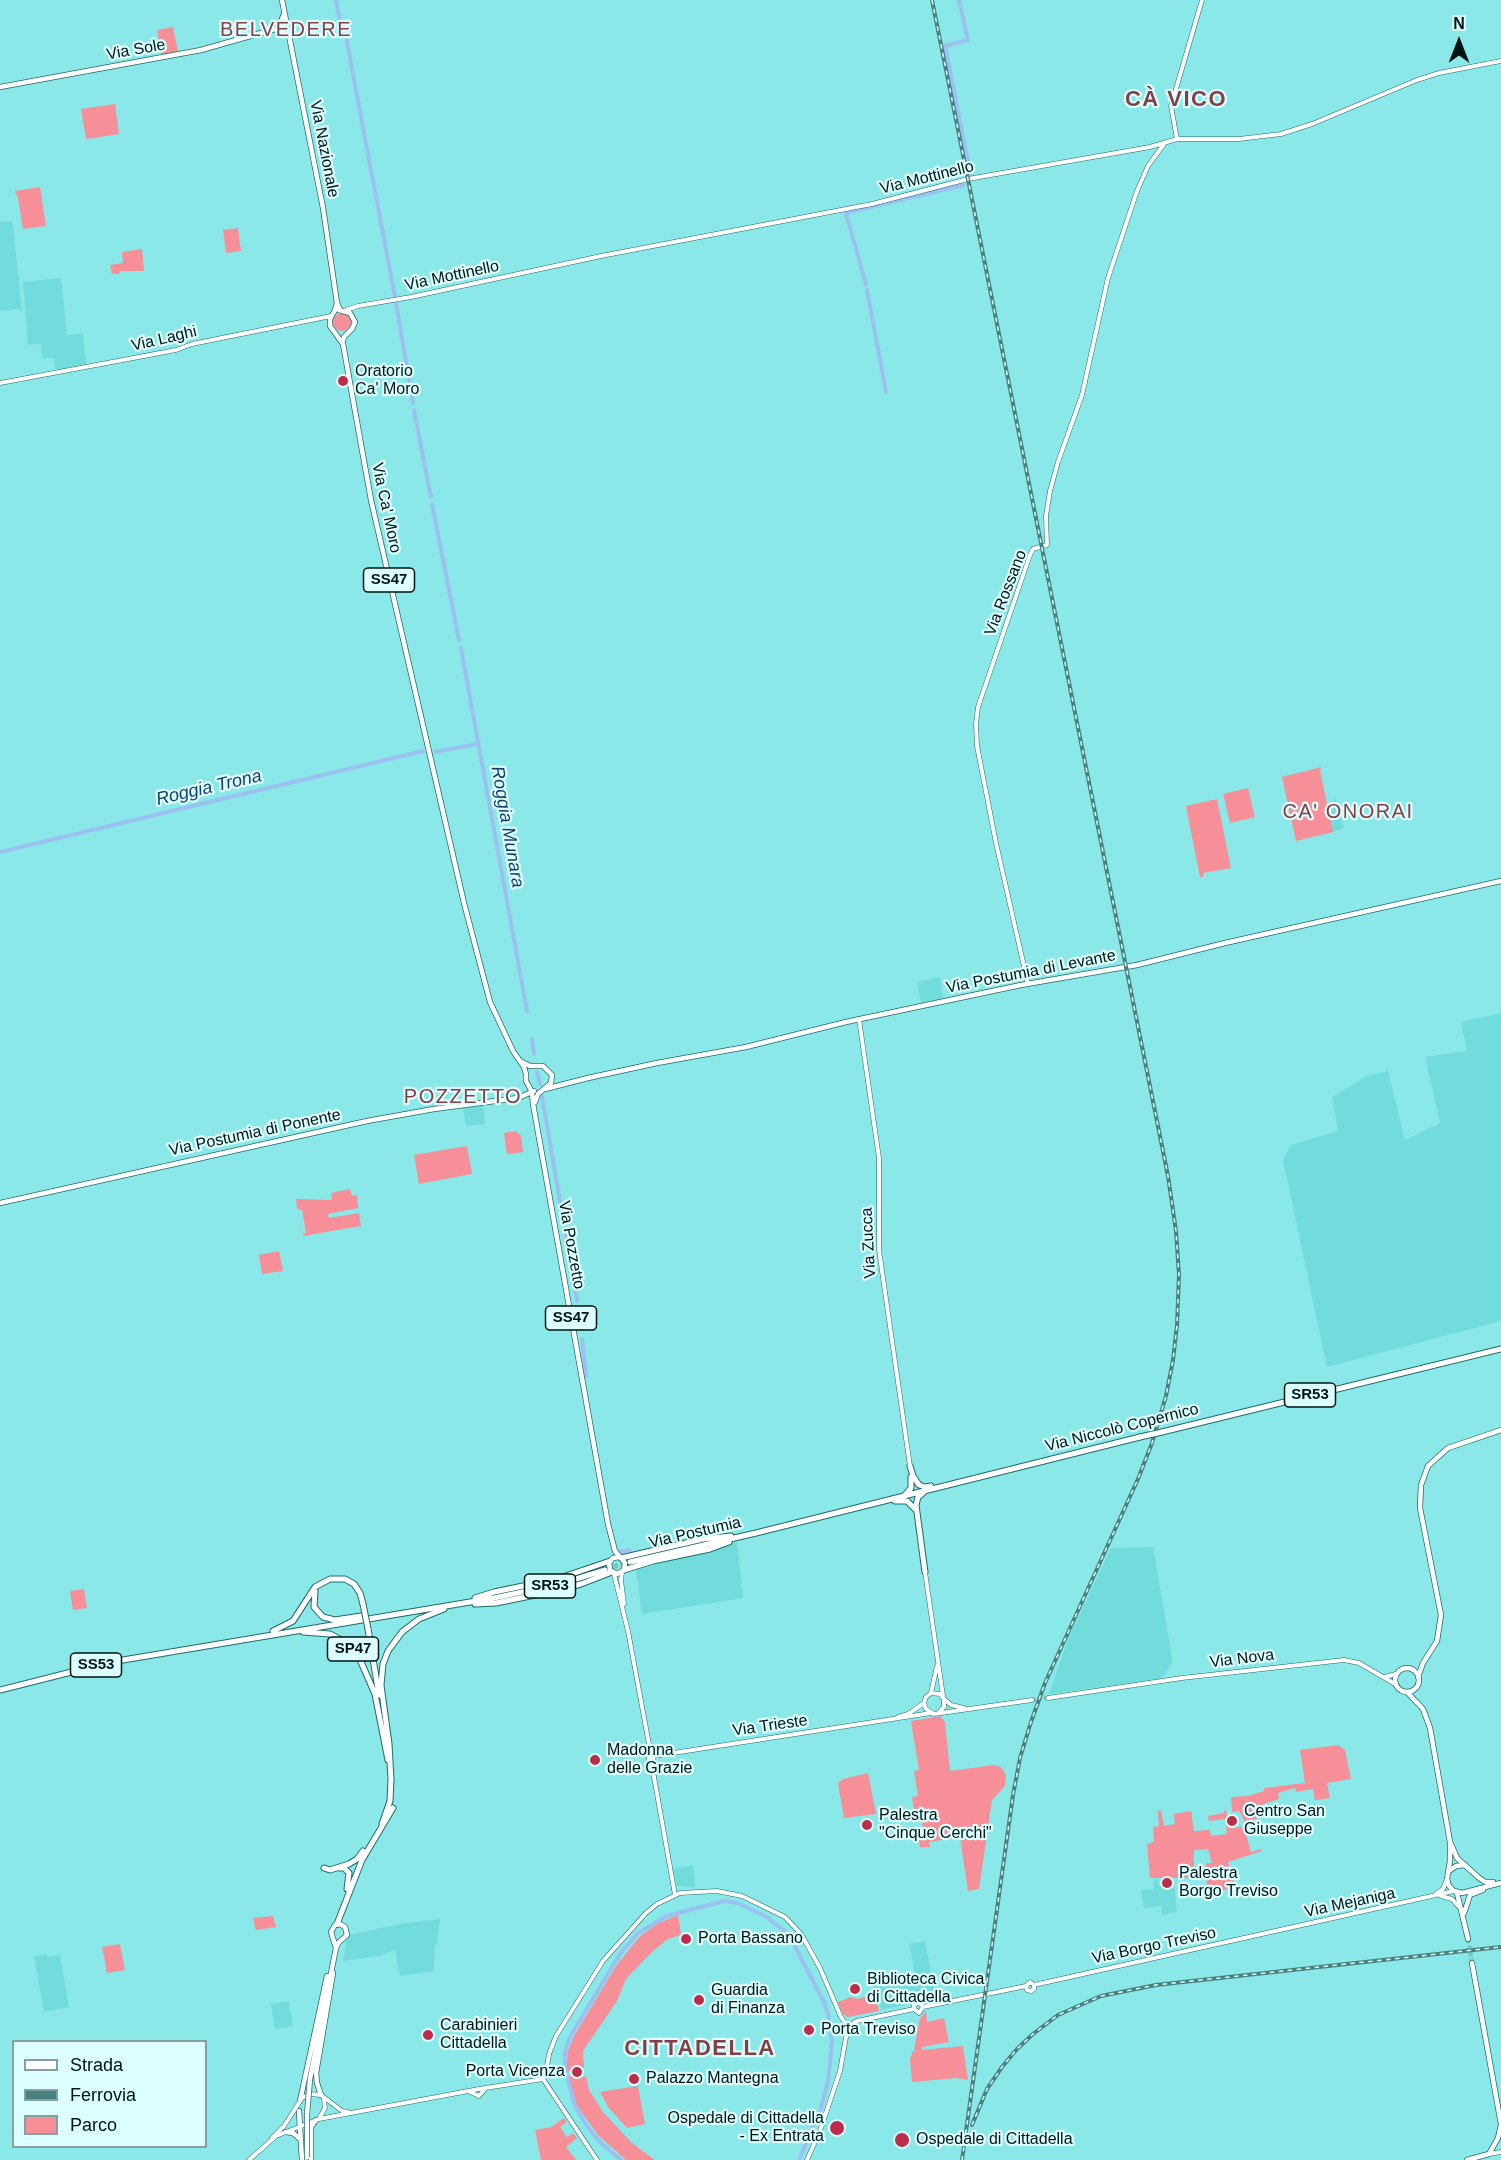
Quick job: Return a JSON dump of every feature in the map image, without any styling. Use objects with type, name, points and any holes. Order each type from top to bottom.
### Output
[{"type":"highway","name":"Via Niccolò Copernico","points":[[766,1530],[1501,1347]]},
{"type":"highway","points":[[910,1466],[914,1480],[921,1486],[962,1481]]},
{"type":"highway","points":[[901,1497],[911,1488],[910,1466]]},
{"type":"highway","points":[[925,1491],[917,1499],[917,1516],[925,1572]]},
{"type":"highway","points":[[867,1505],[907,1501],[913,1505],[917,1516]]},
{"type":"highway","name":"Via Postumia","points":[[630,1562],[766,1530]]},
{"type":"highway","points":[[620,1557],[703,1539],[756,1533]]},
{"type":"highway","points":[[623,1571],[653,1561],[710,1549],[756,1533]]},
{"type":"highway","points":[[462,1604],[494,1592],[557,1579],[610,1561]]},
{"type":"highway","name":"SR53","points":[[494,1598],[560,1584],[605,1570]]},
{"type":"highway","points":[[462,1604],[496,1603],[533,1596],[613,1573]]},
{"type":"highway","name":"SP47","points":[[391,1771],[368,1629],[363,1604],[360,1593],[350,1581],[338,1578],[321,1583],[315,1592],[313,1603],[319,1614],[335,1620],[388,1612],[412,1611]]},
{"type":"highway","points":[[194,1647],[288,1625],[297,1617],[315,1587],[321,1583]]},
{"type":"highway","name":"SS53","points":[[0,1690],[78,1669],[194,1647],[494,1598]]},
{"type":"highway","name":"SP47","points":[[340,1925],[357,1871],[381,1826],[390,1801],[389,1744],[381,1685],[381,1673],[386,1656],[396,1638],[413,1623],[427,1615],[462,1604]]},
{"type":"highway","name":"SP47","points":[[230,1641],[313,1631],[330,1634],[350,1645],[362,1661],[375,1694],[391,1771]]},
{"type":"highway","points":[[324,1868],[328,1870],[336,1868],[357,1859],[393,1808]]},
{"type":"highway","points":[[336,1868],[344,1868],[349,1873],[346,1902]]},
{"type":"main road","name":"Via Nazionale","points":[[282,0],[327,229],[337,303],[333,314]]},
{"type":"main road","points":[[285,12],[278,28],[290,37]]},
{"type":"main road","name":"Via Sole","points":[[0,87],[201,50],[287,26]]},
{"type":"main road","name":"Via Nazionale","points":[[337,303],[343,310]]},
{"type":"main road","points":[[330,326],[333,314],[343,310],[352,314]]},
{"type":"main road","name":"Via Ca' Moro","points":[[343,344],[346,334],[354,325],[352,314]]},
{"type":"main road","name":"Via Ca' Moro","points":[[330,326],[343,344],[371,500],[443,815]]},
{"type":"main road","points":[[335,333],[346,334]]},
{"type":"main road","name":"Via Pozzetto","points":[[443,815],[486,989],[507,1038],[535,1089],[535,1111]]},
{"type":"main road","name":"Via Postumia di Levante","points":[[535,1089],[748,1046],[859,1019],[1029,984],[1137,965],[1501,881]]},
{"type":"main road","points":[[519,1060],[533,1066],[539,1065],[547,1068],[552,1079],[559,1084],[565,1084]]},
{"type":"main road","points":[[526,1074],[533,1066]]},
{"type":"main road","name":"Via Pozzetto","points":[[535,1089],[552,1079]]},
{"type":"main road","points":[[520,1097],[535,1089]]},
{"type":"main road","name":"Via Pozzetto","points":[[535,1089],[533,1104],[608,1524],[610,1561]]},
{"type":"main road","name":"Via Postumia di Ponente","points":[[0,1203],[367,1121],[520,1097],[533,1104]]},
{"type":"main road","name":"Via Nova","points":[[1449,1872],[1450,1842],[1429,1721],[1421,1706],[1416,1687],[1427,1657],[1437,1641],[1441,1615],[1420,1508],[1421,1485],[1428,1466],[1448,1448],[1501,1430]]},
{"type":"main road","name":"Via Pozzetto","points":[[608,1524],[615,1551],[620,1557]]},
{"type":"main road","points":[[610,1561],[620,1557]]},
{"type":"main road","name":"SS47","points":[[620,1557],[625,1563],[623,1571]]},
{"type":"main road","name":"SS47","points":[[610,1561],[609,1566],[613,1573]]},
{"type":"main road","points":[[613,1573],[623,1571]]},
{"type":"main road","points":[[1395,1684],[1396,1674],[1401,1670],[1411,1669],[1427,1657]]},
{"type":"main road","points":[[1411,1669],[1418,1677]]},
{"type":"main road","name":"Via Nova","points":[[1395,1684],[1421,1706]]},
{"type":"main road","points":[[1407,1692],[1416,1687]]},
{"type":"main road","name":"Via Nova","points":[[1450,1842],[1457,1858],[1465,1865]]},
{"type":"main road","points":[[1463,1913],[1447,1879],[1449,1872],[1456,1866],[1465,1865],[1485,1882],[1500,1883]]},
{"type":"main road","points":[[1468,1939],[1463,1920],[1464,1902],[1475,1881],[1474,1874]]},
{"type":"main road","points":[[1463,1913],[1470,1895],[1500,1883]]},
{"type":"main road","name":"Via Mejaniga","points":[[1455,1892],[1500,1883]]},
{"type":"main road","name":"SP47","points":[[307,2159],[310,2079],[336,1948],[347,1935],[340,1925],[331,1929],[336,1948]]},
{"type":"main road","points":[[334,1939],[341,1940]]},
{"type":"main road","points":[[299,2102],[332,1955],[336,1948]]},
{"type":"main road","points":[[1467,2160],[1489,2154],[1498,2139],[1501,2125],[1472,1963]]},
{"type":"main road","points":[[322,2097],[316,2076],[332,1985],[332,1965]]},
{"type":"main road","points":[[299,2111],[300,2139],[307,2159]]},
{"type":"main road","points":[[307,2159],[310,2127],[315,2120]]},
{"type":"main road","points":[[286,2132],[293,2133],[300,2139]]},
{"type":"street","points":[[1177,139],[1171,106],[1202,0]]},
{"type":"street","name":"Via Mottinello","points":[[343,310],[601,256],[872,204],[968,179],[1150,147],[1177,139],[1264,137],[1295,130],[1417,80],[1439,73],[1501,61]]},
{"type":"street","name":"Via Rossano","points":[[1154,157],[1165,143]]},
{"type":"street","name":"Via Rossano","points":[[1029,984],[996,843],[981,766],[976,724],[978,707],[1030,555],[1033,549],[1047,545],[1046,516],[1050,491],[1082,395],[1108,278],[1137,191],[1158,145]]},
{"type":"street","points":[[1150,147],[1154,157]]},
{"type":"street","points":[[352,314],[354,308]]},
{"type":"street","name":"Via Laghi","points":[[0,383],[176,350],[192,344],[333,314]]},
{"type":"street","points":[[322,318],[330,326]]},
{"type":"street","name":"Via Zucca","points":[[859,1019],[879,1158],[879,1250],[910,1466]]},
{"type":"street","points":[[623,1571],[621,1580],[626,1620],[675,1895]]},
{"type":"street","points":[[925,1572],[944,1698],[944,1707],[938,1713]]},
{"type":"street","points":[[613,1573],[626,1620]]},
{"type":"street","points":[[931,1693],[938,1660]]},
{"type":"street","name":"Via Nova","points":[[1048,1698],[1261,1668],[1344,1660],[1359,1663],[1395,1684]]},
{"type":"street","points":[[1384,1677],[1396,1674]]},
{"type":"street","points":[[980,1708],[960,1708],[951,1705],[937,1693],[931,1693],[926,1697],[924,1703],[926,1710],[938,1713],[980,1708],[1032,1700]]},
{"type":"street","name":"Via Trieste","points":[[890,1721],[908,1714],[924,1703]]},
{"type":"street","name":"Via Trieste","points":[[652,1757],[931,1713]]},
{"type":"street","points":[[1427,1899],[1443,1889],[1447,1879]]},
{"type":"street","points":[[597,2160],[545,2080],[549,2054],[556,2036],[603,1961],[646,1913],[657,1904],[675,1895],[698,1892],[734,1894],[754,1901],[785,1917],[801,1934],[811,1951],[841,2018],[848,2026],[840,2071],[821,2128],[807,2160]]},
{"type":"street","name":"Via Mejaniga","points":[[1278,1930],[1455,1892]]},
{"type":"street","points":[[1438,1896],[1452,1899],[1463,1913]]},
{"type":"street","name":"Via Borgo Treviso","points":[[848,2026],[856,2022],[914,2009],[917,2003],[923,2007],[1026,1986],[1027,1990],[1031,1991],[1034,1985],[1278,1930]]},
{"type":"street","name":"Via Borgo Treviso","points":[[844,2020],[856,2022]]},
{"type":"street","points":[[267,2143],[315,2120],[470,2091],[545,2080]]},
{"type":"street","points":[[249,2160],[284,2126],[299,2102],[310,2094],[322,2097],[342,2111],[353,2113]]},
{"type":"street","points":[[315,2120],[324,2112],[322,2097]]},
{"type":"street","points":[[299,2102],[299,2111],[303,2118],[315,2120]]},
{"type":"street","points":[[1489,2154],[1501,2152],[1498,2139]]},
{"type":"shaded area","points":[[12,221],[22,312],[20,309],[0,311],[0,222]]},
{"type":"shaded area","points":[[61,278],[67,335],[83,333],[86,364],[55,370],[54,358],[42,358],[41,344],[28,345],[23,282]]},
{"type":"shaded area","points":[[1336,799],[1344,828],[1333,832],[1329,812],[1333,811],[1332,805],[1329,806],[1328,803]]},
{"type":"shaded area","points":[[940,977],[943,998],[921,1003],[917,982]]},
{"type":"shaded area","points":[[1501,1013],[1501,1321],[1327,1367],[1283,1160],[1291,1145],[1338,1131],[1332,1097],[1367,1076],[1388,1071],[1405,1140],[1440,1123],[1425,1057],[1467,1051],[1461,1022]]},
{"type":"shaded area","points":[[483,1106],[485,1124],[466,1126],[463,1108]]},
{"type":"shaded area","points":[[737,1542],[743,1598],[642,1614],[636,1570]]},
{"type":"shaded area","points":[[1153,1547],[1172,1657],[1172,1663],[1165,1675],[1160,1679],[1049,1694],[1068,1639],[1111,1548]]},
{"type":"shaded area","points":[[693,1865],[695,1887],[677,1886],[673,1869]]},
{"type":"shaded area","points":[[1153,1879],[1158,1879],[1159,1886],[1174,1885],[1177,1912],[1162,1915],[1161,1906],[1144,1908],[1141,1890],[1154,1889]]},
{"type":"shaded area","points":[[440,1919],[435,1945],[434,1971],[400,1976],[395,1950],[379,1956],[343,1961],[349,1935],[400,1924]]},
{"type":"shaded area","points":[[925,1941],[936,1999],[881,2010],[879,2000],[872,1990],[874,1989],[871,1978],[899,1971],[900,1977],[915,1974],[909,1944]]},
{"type":"shaded area","points":[[46,1954],[48,1957],[60,1955],[69,2007],[44,2012],[34,1957]]},
{"type":"shaded area","points":[[289,2001],[293,2026],[275,2029],[271,2004]]},
{"type":"green space","points":[[173,27],[178,52],[162,55],[157,30]]},
{"type":"green space","points":[[115,104],[119,134],[86,139],[81,109]]},
{"type":"green space","points":[[40,187],[46,226],[23,229],[15,191]]},
{"type":"green space","points":[[238,228],[241,251],[226,253],[223,230]]},
{"type":"green space","points":[[142,249],[144,271],[120,271],[119,274],[112,274],[110,265],[123,263],[122,252]]},
{"type":"green space","points":[[342,313],[348,316],[351,322],[348,328],[342,331],[336,328],[333,322],[336,316]]},
{"type":"green space","points":[[1322,767],[1320,770],[1333,832],[1296,841],[1282,777]]},
{"type":"green space","points":[[1248,788],[1255,817],[1230,823],[1223,794]]},
{"type":"green space","points":[[1217,799],[1231,868],[1203,873],[1203,877],[1200,877],[1186,806]]},
{"type":"green space","points":[[516,1131],[521,1136],[523,1152],[507,1154],[504,1133]]},
{"type":"green space","points":[[467,1146],[472,1174],[419,1184],[414,1155]]},
{"type":"green space","points":[[350,1189],[352,1196],[357,1195],[358,1208],[328,1214],[329,1218],[359,1213],[361,1226],[303,1236],[299,1214],[303,1234],[306,1233],[302,1210],[297,1209],[296,1199],[332,1200],[331,1193]]},
{"type":"green space","points":[[279,1251],[283,1271],[262,1274],[259,1255]]},
{"type":"green space","points":[[84,1589],[87,1608],[73,1610],[70,1591]]},
{"type":"green space","points":[[940,1716],[945,1722],[950,1771],[994,1765],[1001,1767],[1006,1775],[1005,1786],[992,1800],[979,1889],[968,1891],[960,1837],[929,1842],[930,1847],[920,1847],[917,1830],[923,1828],[921,1816],[915,1817],[912,1797],[918,1796],[914,1771],[919,1770],[911,1721]]},
{"type":"green space","points":[[1338,1745],[1345,1750],[1351,1779],[1327,1783],[1330,1798],[1315,1800],[1313,1789],[1296,1792],[1295,1788],[1278,1793],[1279,1799],[1263,1804],[1264,1810],[1257,1812],[1258,1818],[1252,1820],[1255,1831],[1246,1834],[1251,1852],[1261,1849],[1262,1851],[1228,1862],[1235,1885],[1216,1894],[1207,1890],[1206,1863],[1212,1863],[1208,1849],[1194,1850],[1194,1867],[1191,1867],[1191,1878],[1150,1878],[1147,1844],[1154,1842],[1153,1827],[1159,1826],[1158,1811],[1161,1810],[1164,1826],[1175,1824],[1174,1814],[1191,1811],[1194,1831],[1210,1830],[1211,1836],[1227,1834],[1225,1819],[1209,1821],[1208,1816],[1224,1813],[1226,1810],[1229,1828],[1241,1827],[1245,1822],[1239,1811],[1232,1812],[1231,1797],[1248,1796],[1264,1791],[1264,1788],[1305,1783],[1300,1750]]},
{"type":"green space","points":[[868,1773],[876,1814],[844,1818],[838,1783],[843,1779]]},
{"type":"green space","points":[[678,1915],[681,1935],[668,1939],[626,1979],[617,2001],[583,2051],[584,2068],[566,2072],[568,2051],[574,2036],[616,1966],[640,1936],[657,1924]]},
{"type":"green space","points":[[273,1916],[276,1927],[256,1930],[253,1918]]},
{"type":"green space","points":[[120,1944],[125,1970],[107,1973],[102,1947]]},
{"type":"green space","points":[[870,1995],[877,2002],[879,2011],[848,2017],[843,2014],[838,2002],[851,1997],[858,1999]]},
{"type":"green space","points":[[926,2011],[927,2022],[944,2018],[949,2042],[922,2047],[922,2050],[963,2046],[968,2080],[956,2078],[912,2082],[910,2060],[913,2051],[918,2051],[914,2050],[920,2018]]},
{"type":"green space","points":[[581,2073],[582,2077],[586,2076],[589,2090],[603,2112],[632,2143],[655,2160],[626,2160],[598,2135],[576,2104],[567,2077]]},
{"type":"green space","points":[[638,2086],[645,2124],[627,2128],[608,2107],[600,2092]]},
{"type":"green space","points":[[564,2118],[567,2122],[560,2127],[567,2137],[573,2133],[577,2138],[566,2147],[576,2160],[541,2160],[535,2130],[551,2127]]},
{"type":"waterway","name":"Roggia Munara","points":[[336,0],[343,36],[346,36],[371,171]]},
{"type":"waterway","points":[[959,0],[968,40],[945,46],[971,177]]},
{"type":"waterway","name":"Roggia Munara","points":[[372,175],[395,297]]},
{"type":"waterway","points":[[866,285],[846,213],[963,185]]},
{"type":"waterway","points":[[867,290],[886,392]]},
{"type":"waterway","name":"Roggia Munara","points":[[396,303],[413,403]]},
{"type":"waterway","name":"Roggia Munara","points":[[414,410],[431,497]]},
{"type":"waterway","name":"Roggia Munara","points":[[432,504],[459,640]]},
{"type":"waterway","name":"Roggia Munara","points":[[461,648],[527,1011]]},
{"type":"waterway","name":"Roggia Trona","points":[[435,752],[477,744]]},
{"type":"waterway","name":"Roggia Trona","points":[[0,852],[423,751]]},
{"type":"waterway","name":"Roggia Munara","points":[[532,1039],[534,1054]]},
{"type":"waterway","name":"Roggia Munara","points":[[537,1072],[540,1084]]},
{"type":"waterway","name":"Roggia Munara","points":[[542,1096],[544,1109]]},
{"type":"waterway","name":"Roggia Munara","points":[[545,1113],[577,1301]]},
{"type":"waterway","name":"Roggia Munara","points":[[582,1339],[586,1376]]},
{"type":"waterway","name":"Roggia Munara","points":[[619,1552],[630,1550]]},
{"type":"waterway","points":[[621,2160],[589,2129],[575,2106],[565,2068],[565,2053],[569,2039],[620,1954],[638,1933],[667,1916],[724,1901],[737,1903],[767,1917],[789,1935],[828,2014],[832,2042],[828,2082],[820,2111],[799,2160]]},
{"type":"tunnel","points":[[606,1569],[629,1562]]},
{"type":"tunnel","points":[[1032,1700],[1048,1698]]},
{"type":"tunnel","points":[[1468,1939],[1472,1963]]},
{"type":"railway","points":[[932,0],[1168,1176],[1176,1231],[1179,1275],[1173,1360],[1166,1396],[1152,1443],[1138,1479],[1045,1683],[1020,1758],[962,2160]]},
{"type":"railway","points":[[972,2125],[987,2089],[1017,2049],[1058,2015],[1101,1996],[1156,1985],[1501,1947]]},
{"type":"place","name":"Oratorio Ca' Moro","points":[[343,381]]},
{"type":"place","name":"Madonna delle Grazie","points":[[595,1760]]},
{"type":"place","name":"Centro San Giuseppe","points":[[1232,1821]]},
{"type":"place","name":"Palestra \"Cinque Cerchi\"","points":[[867,1825]]},
{"type":"place","name":"Palestra Borgo Treviso","points":[[1167,1883]]},
{"type":"place","name":"Porta Bassano","points":[[686,1939]]},
{"type":"place","name":"Biblioteca Civica di Cittadella","points":[[855,1989]]},
{"type":"place","name":"Guardia di Finanza","points":[[699,2000]]},
{"type":"place","name":"Porta Treviso","points":[[809,2030]]},
{"type":"place","name":"Carabinieri Cittadella","points":[[428,2035]]},
{"type":"place","name":"Porta Vicenza","points":[[577,2072]]},
{"type":"place","name":"Palazzo Mantegna","points":[[634,2079]]},
{"type":"place","name":"Ospedale di Cittadella - Ex Entrata","points":[[837,2128]]},
{"type":"place","name":"Ospedale di Cittadella","points":[[902,2140]]},
{"type":"district","name":"BELVEDERE","points":[[286,30]]},
{"type":"district","name":"CÀ VICO","points":[[1176,100]]},
{"type":"district","name":"CA' ONORAI","points":[[1348,812]]},
{"type":"district","name":"POZZETTO","points":[[463,1097]]},
{"type":"district","name":"CITTADELLA","points":[[700,2049]]}]
